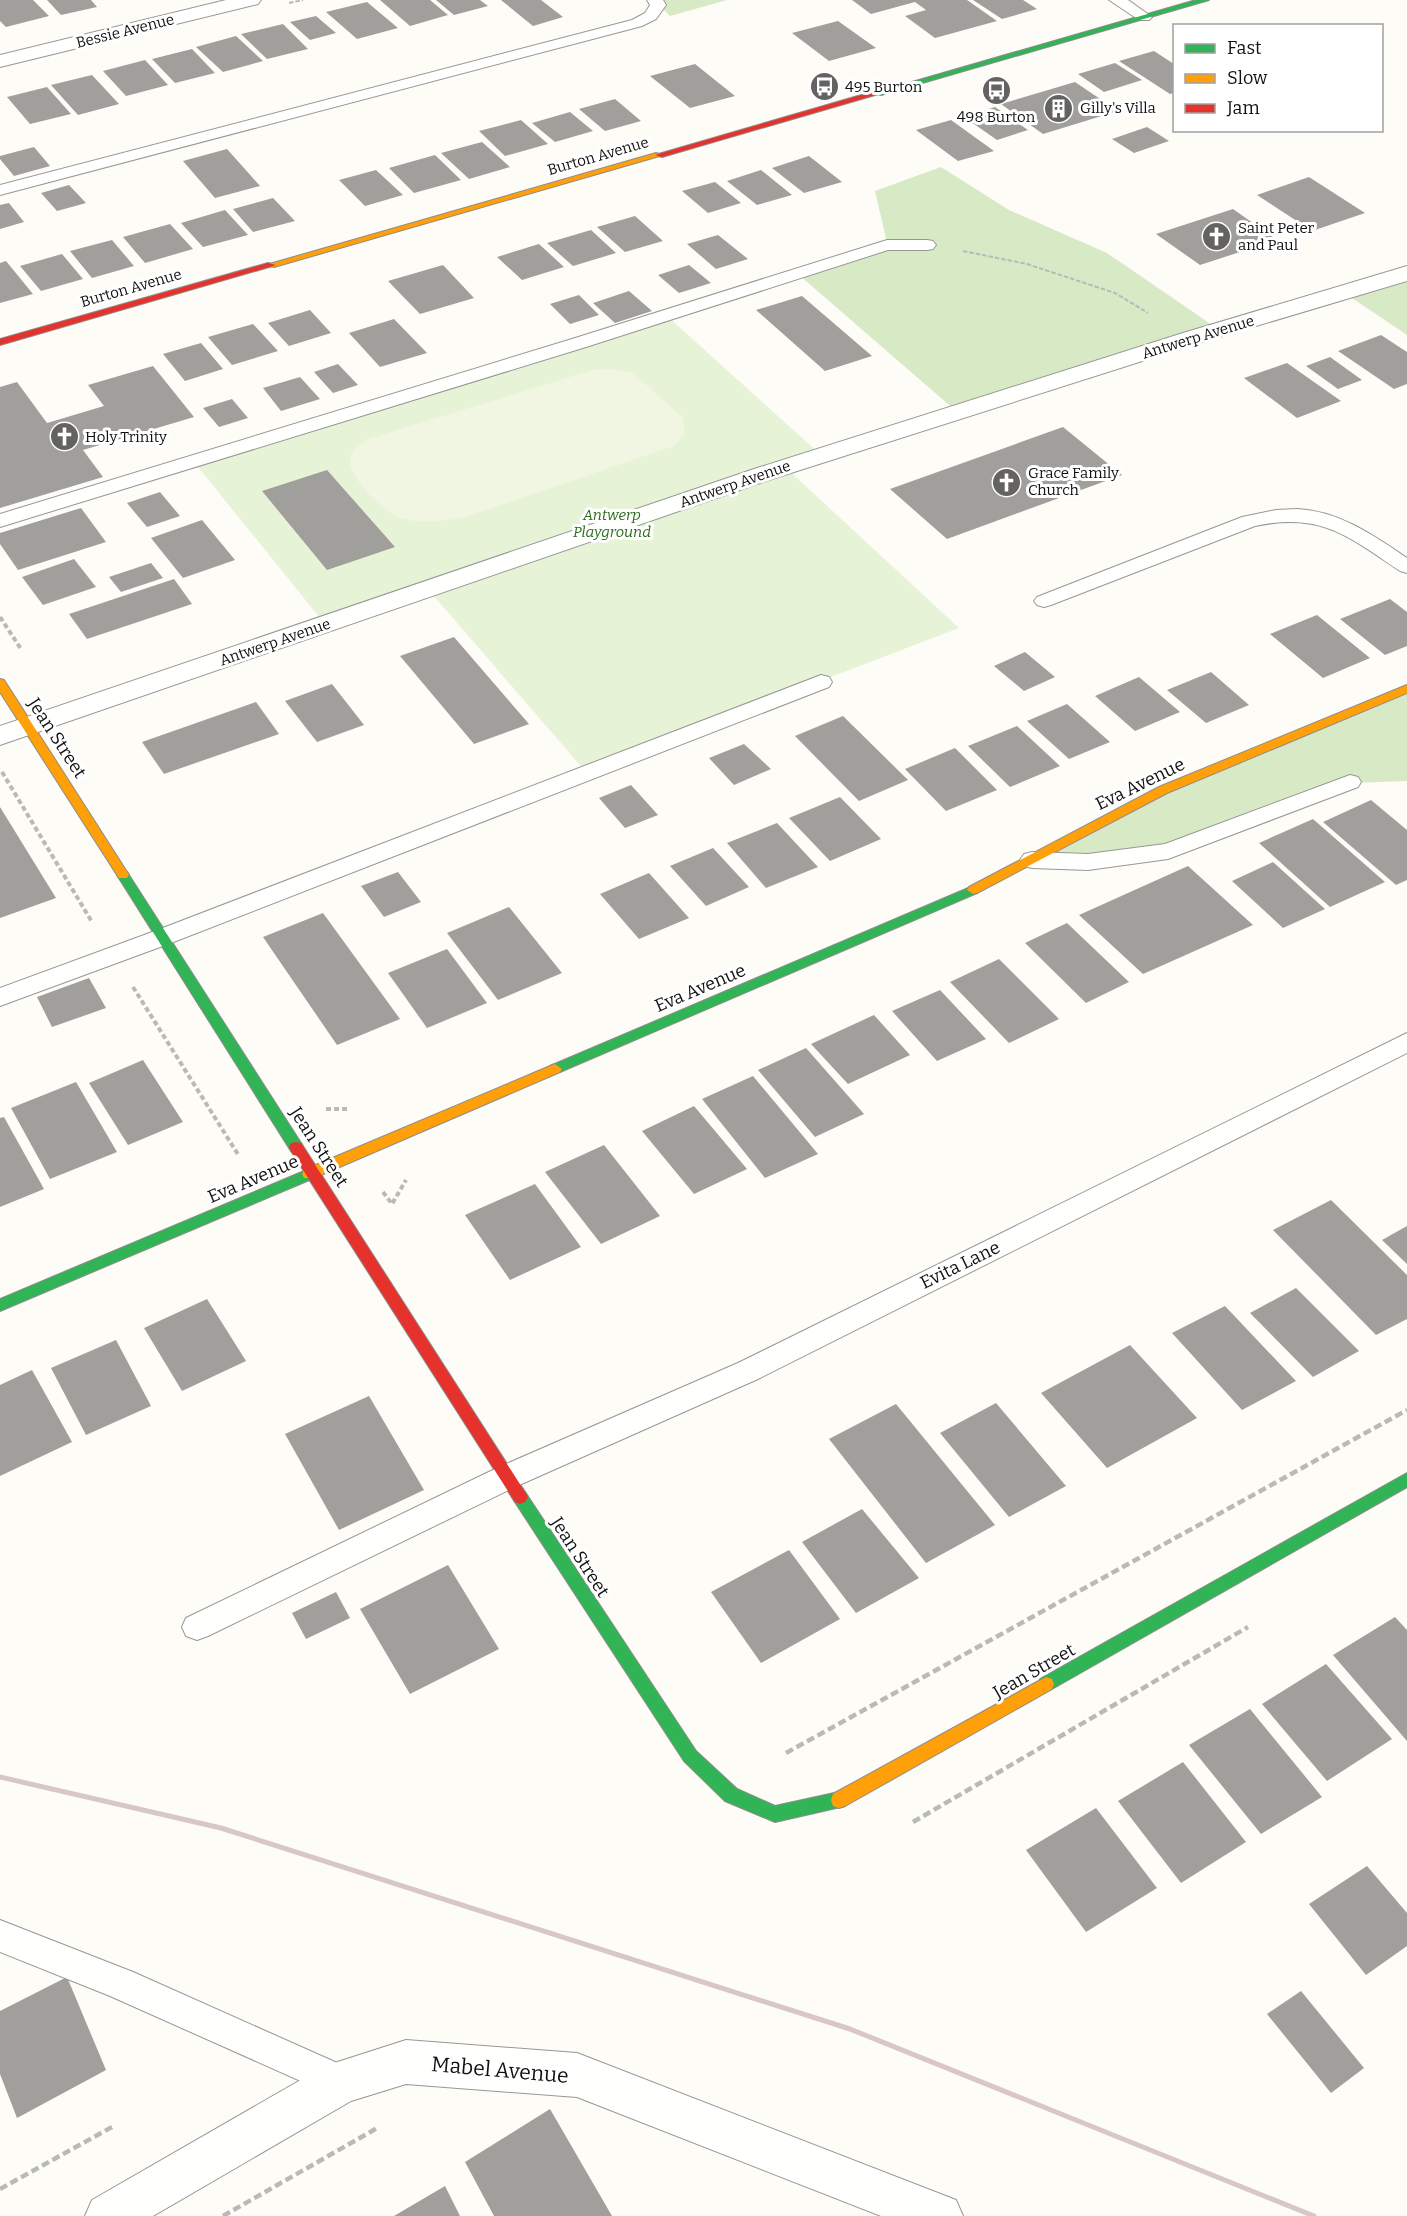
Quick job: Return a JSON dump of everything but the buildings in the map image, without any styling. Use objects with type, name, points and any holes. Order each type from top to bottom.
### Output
[{"type":"street","name":"Bessie Avenue","points":[[0,61],[251,0]]},
{"type":"street","name":"Burton Avenue","points":[[0,342],[1205,0]]},
{"type":"street","name":"Antwerp Avenue","points":[[0,736],[751,478],[1191,338],[1317,302],[1407,273]]},
{"type":"street","name":"Jean Street","points":[[0,683],[507,1477],[690,1756],[731,1795],[774,1814],[833,1803],[1407,1479]]},
{"type":"street","name":"Eva Avenue","points":[[0,1305],[315,1173],[959,897],[1032,861],[1163,790],[1407,689]]},
{"type":"street","name":"Mabel Avenue","points":[[108,2216],[340,2082],[406,2062],[577,2075],[940,2216]]},
{"type":"lane","points":[[0,190],[637,23],[651,16],[658,5],[655,0]]},
{"type":"lane","points":[[1117,0],[1144,17]]},
{"type":"lane","points":[[0,521],[579,343],[887,245],[927,245]]},
{"type":"lane","points":[[1044,601],[1249,521],[1275,516],[1303,515],[1325,519],[1355,533],[1407,567]]},
{"type":"lane","points":[[0,997],[163,937],[821,682]]},
{"type":"lane","points":[[1032,861],[1088,862],[1168,851],[1350,782]]},
{"type":"lane","name":"Evita Lane","points":[[197,1627],[507,1477],[748,1371],[1407,1042]]},
{"type":"lane","points":[[0,1936],[122,1984],[340,2082]]},
{"type":"path","points":[[927,245],[1027,264],[1115,293],[1191,338]]},
{"type":"path","points":[[0,617],[65,714]]},
{"type":"path","points":[[0,769],[113,956],[263,1195]]},
{"type":"path","points":[[326,1108],[392,1204],[412,1173]]},
{"type":"path","points":[[786,1753],[1407,1410]]},
{"type":"path","points":[[913,1822],[1252,1625]]},
{"type":"path","points":[[224,2216],[388,2121]]},
{"type":"path","points":[[0,2189],[112,2127]]},
{"type":"green space","points":[[653,0],[727,0],[670,16]]},
{"type":"green space","points":[[941,167],[1009,210],[1107,253],[1218,329],[956,411],[799,275],[888,247],[875,191]]},
{"type":"green space","points":[[1407,270],[1407,335],[1343,292]]},
{"type":"green space","name":"Antwerp Playground","points":[[668,317],[820,454],[784,466],[959,628],[585,771],[427,588],[324,623],[194,462]]},
{"type":"green space","points":[[612,369],[633,373],[683,418],[685,433],[674,446],[465,517],[450,520],[419,521],[397,516],[370,495],[351,467],[352,453],[368,439],[593,370]]},
{"type":"green space","points":[[1407,692],[1407,781],[1352,783],[1169,853],[1033,863],[1166,791]]},
{"type":"railway","points":[[0,1777],[221,1828],[850,2029],[1314,2216]]},
{"type":"traffic: fast","points":[[878,93],[1205,0]]},
{"type":"traffic: fast","points":[[123,875],[296,1147]]},
{"type":"traffic: fast","points":[[555,1069],[973,890]]},
{"type":"traffic: fast","points":[[0,1305],[309,1174]]},
{"type":"traffic: fast","points":[[1046,1684],[1407,1479]]},
{"type":"traffic: fast","points":[[520,1497],[690,1756],[731,1795],[775,1814],[839,1800]]},
{"type":"traffic: slow","points":[[271,265],[659,155]]},
{"type":"traffic: slow","points":[[0,683],[123,875]]},
{"type":"traffic: slow","points":[[973,890],[1163,790],[1407,689]]},
{"type":"traffic: slow","points":[[309,1174],[555,1069]]},
{"type":"traffic: slow","points":[[839,1800],[1046,1684]]},
{"type":"traffic: jam","points":[[659,155],[878,93]]},
{"type":"traffic: jam","points":[[0,342],[271,265]]},
{"type":"traffic: jam","points":[[296,1147],[520,1497]]},
{"type":"place","name":"495 Burton","points":[[824,87]]},
{"type":"place","name":"498 Burton","points":[[996,90]]},
{"type":"place","name":"Gilly's Villa","points":[[1059,108]]},
{"type":"place","name":"Saint Peter and Paul","points":[[1217,237]]},
{"type":"place","name":"Holy Trinity","points":[[64,437]]},
{"type":"place","name":"Grace Family Church","points":[[1007,482]]}]
